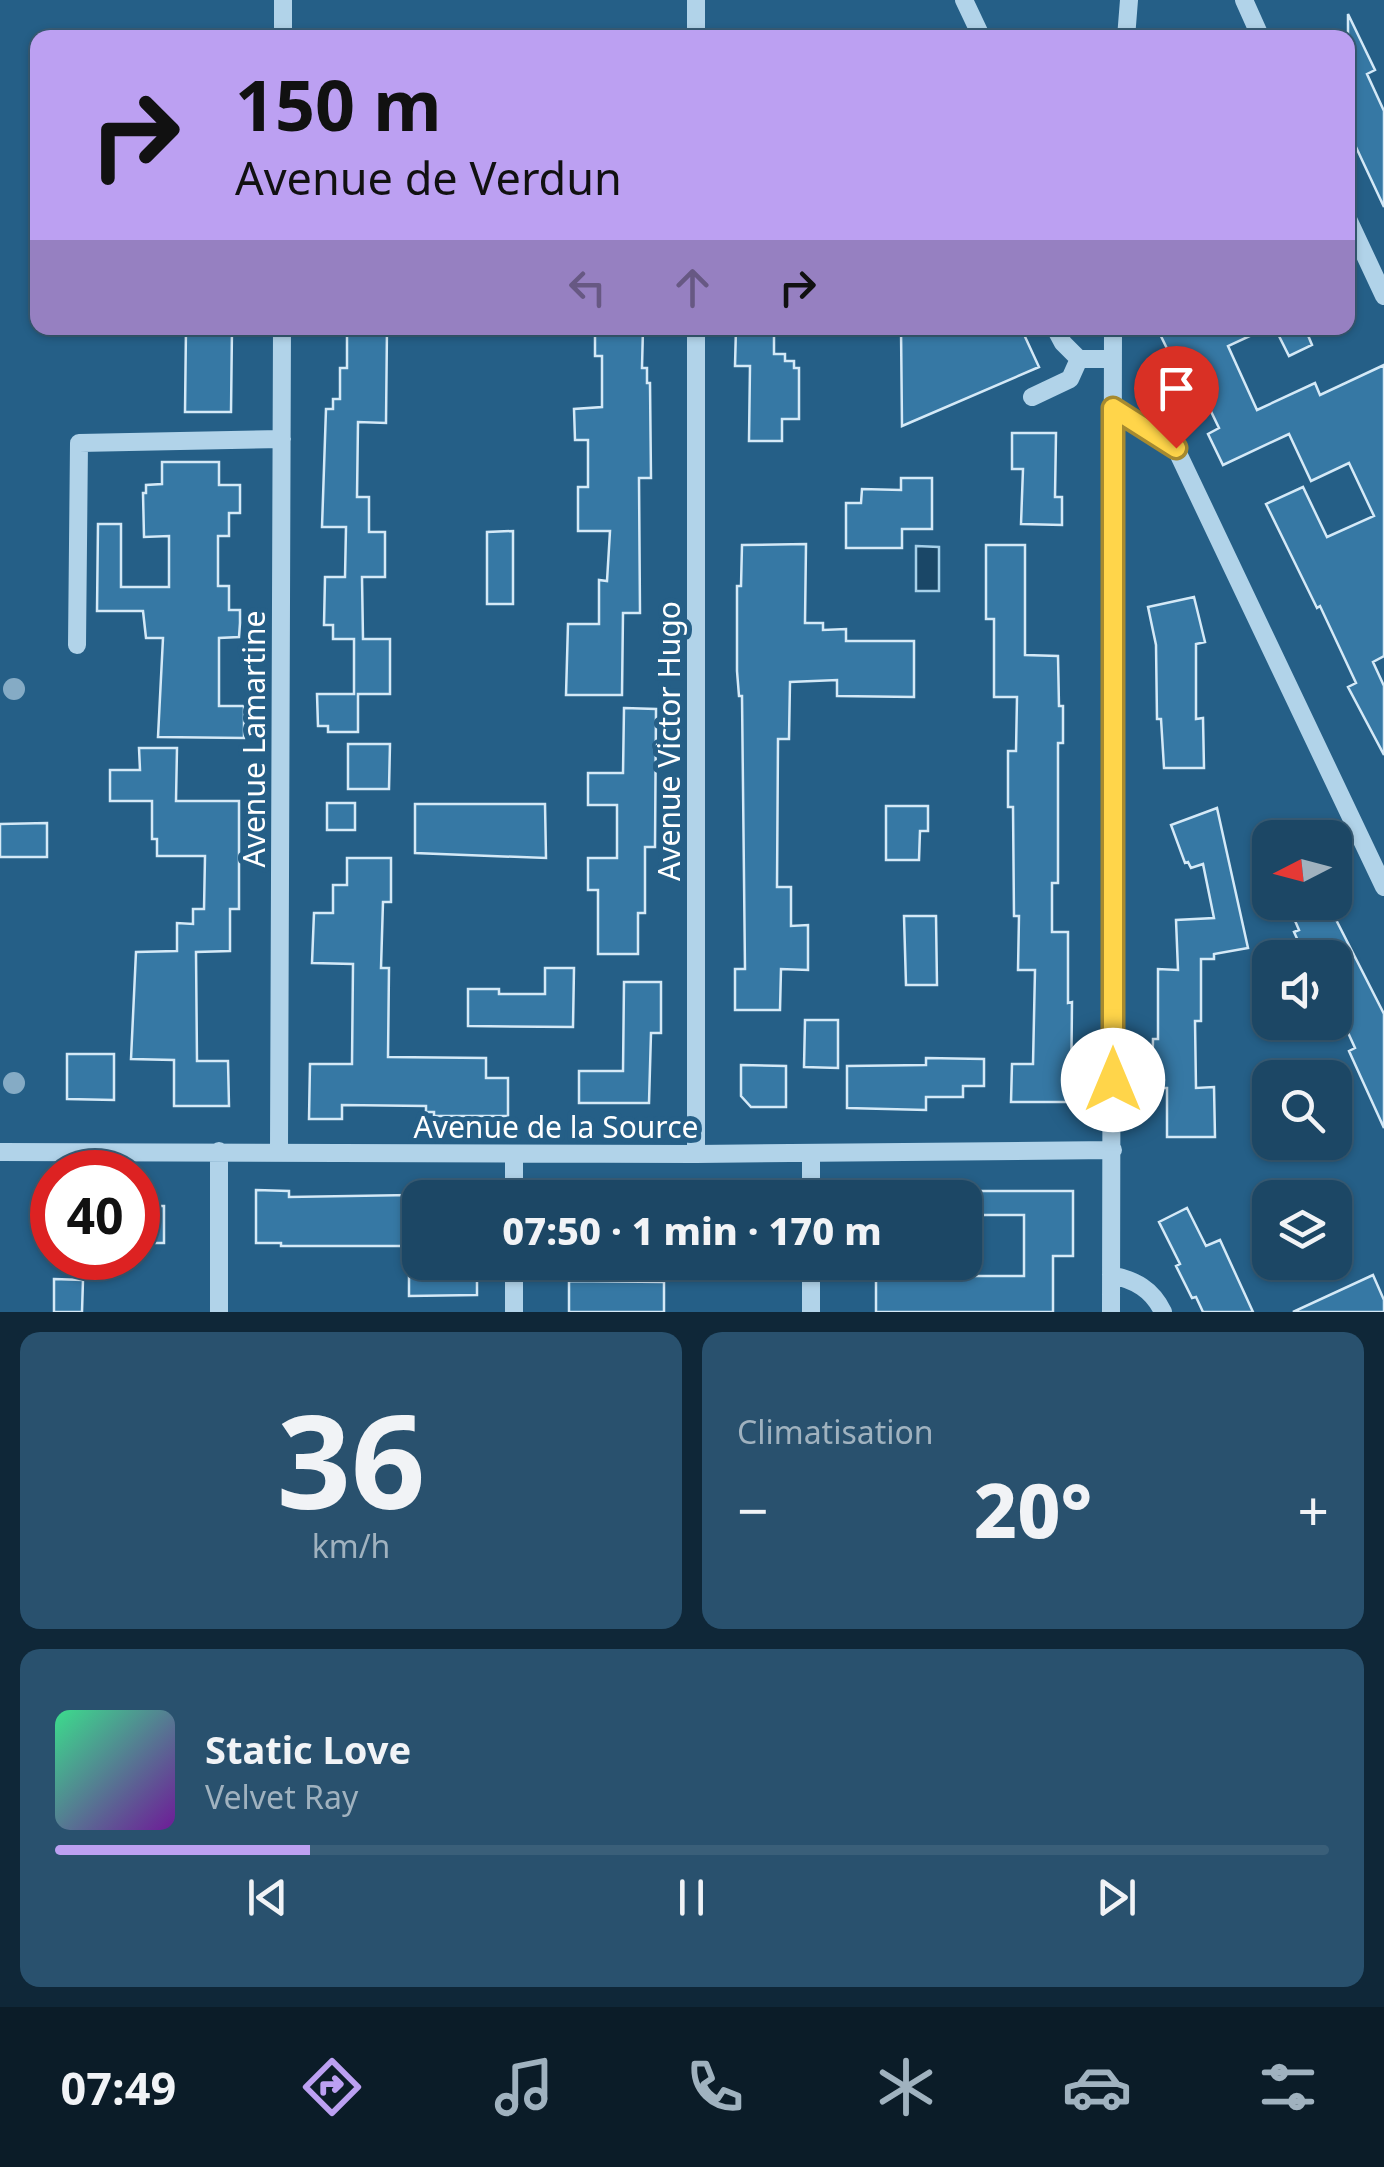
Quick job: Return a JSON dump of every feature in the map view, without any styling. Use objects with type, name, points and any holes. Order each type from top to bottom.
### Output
[{"type":"street","points":[[283,0],[283,30]]},
{"type":"street","points":[[696,0],[696,30]]},
{"type":"street","points":[[964,0],[978,30]]},
{"type":"street","points":[[1127,30],[1129,0]]},
{"type":"street","points":[[1244,0],[1257,30]]},
{"type":"street","points":[[1355,234],[1384,296]]},
{"type":"street","name":"Avenue Lamartine","points":[[279,1152],[282,335]]},
{"type":"street","name":"Avenue Victor Hugo","points":[[696,335],[696,1154]]},
{"type":"street","points":[[1059,335],[1078,359],[1113,360]]},
{"type":"street","points":[[1111,1312],[1113,335]]},
{"type":"street","points":[[1032,397],[1070,379],[1078,359]]},
{"type":"street","points":[[1113,408],[1176,448],[1384,888]]},
{"type":"street","points":[[77,645],[79,443],[282,439]]},
{"type":"street","name":"Avenue de la Source","points":[[0,1152],[696,1154],[1113,1150]]},
{"type":"street","points":[[218,1312],[220,1151]]},
{"type":"street","points":[[810,1153],[810,1180]]},
{"type":"street","points":[[514,1154],[514,1180]]},
{"type":"street","points":[[1111,1275],[1134,1280],[1156,1298],[1163,1312]]},
{"type":"street","points":[[514,1280],[514,1312]]},
{"type":"street","points":[[810,1280],[810,1312]]},
{"type":"water","points":[[916,546],[939,547],[939,591],[916,591]]},
{"type":"building","points":[[1348,14],[1375,70],[1367,74],[1384,111],[1384,207],[1355,145],[1355,30],[1348,30]]},
{"type":"building","points":[[186,335],[232,335],[231,412],[185,412]]},
{"type":"building","points":[[347,335],[387,335],[386,423],[358,422],[357,497],[369,497],[369,532],[385,532],[385,577],[362,577],[363,639],[390,639],[390,694],[358,694],[358,732],[328,732],[328,726],[318,726],[317,694],[354,694],[354,639],[333,639],[333,625],[324,625],[325,577],[345,577],[346,527],[322,527],[326,409],[333,409],[333,399],[340,399],[340,368],[347,368]]},
{"type":"building","points":[[595,335],[643,335],[642,368],[647,368],[650,383],[651,478],[639,478],[640,613],[623,613],[622,695],[566,695],[568,624],[599,624],[599,580],[607,581],[610,531],[578,531],[578,487],[588,487],[588,440],[575,440],[574,409],[602,407],[602,356],[595,356]]},
{"type":"building","points":[[736,335],[774,335],[774,354],[785,354],[785,361],[794,361],[794,368],[799,368],[799,419],[782,419],[782,441],[749,441],[750,366],[735,366]]},
{"type":"building","points":[[901,335],[1024,335],[1039,367],[902,426]]},
{"type":"building","points":[[1160,335],[1252,335],[1228,346],[1257,410],[1315,383],[1320,395],[1384,365],[1384,656],[1373,662],[1384,686],[1384,755],[1348,687],[1356,683],[1320,606],[1317,608],[1266,504],[1303,487],[1327,537],[1374,516],[1349,463],[1311,481],[1289,434],[1223,465],[1208,434],[1219,428],[1188,364],[1177,369]]},
{"type":"building","points":[[1278,335],[1308,335],[1312,345],[1289,356]]},
{"type":"building","points":[[1012,433],[1056,433],[1055,497],[1062,497],[1062,525],[1021,524],[1023,469],[1012,469]]},
{"type":"building","points":[[162,462],[219,462],[219,485],[240,485],[240,513],[229,513],[229,536],[218,536],[218,586],[229,586],[229,610],[240,610],[239,637],[219,638],[219,706],[244,706],[244,738],[158,737],[163,638],[146,638],[143,611],[97,611],[98,524],[121,524],[121,587],[169,587],[169,536],[144,537],[143,493],[146,485],[162,484]]},
{"type":"building","points":[[901,478],[932,478],[932,529],[902,529],[902,548],[846,548],[846,503],[861,503],[862,489],[901,490]]},
{"type":"building","points":[[513,531],[513,604],[487,604],[487,532]]},
{"type":"building","points":[[806,544],[805,623],[823,623],[823,630],[846,629],[846,641],[914,641],[914,697],[837,696],[837,680],[790,682],[789,739],[778,739],[777,887],[791,887],[791,926],[808,925],[808,970],[781,969],[780,1010],[735,1010],[735,969],[745,969],[742,696],[737,671],[737,586],[741,586],[742,545]]},
{"type":"building","points":[[986,545],[1025,545],[1025,655],[1058,656],[1063,743],[1058,743],[1058,883],[1052,883],[1052,932],[1068,932],[1071,1102],[1011,1102],[1012,1064],[1033,1064],[1035,970],[1018,970],[1013,807],[1008,807],[1008,751],[1016,751],[1017,697],[994,697],[994,619],[986,619]]},
{"type":"building","points":[[1194,597],[1205,642],[1196,644],[1196,719],[1203,718],[1204,768],[1164,768],[1161,719],[1157,719],[1156,645],[1148,607]]},
{"type":"building","points":[[624,708],[656,709],[655,847],[645,847],[645,913],[638,913],[638,954],[598,954],[598,890],[588,890],[588,858],[617,858],[617,805],[588,805],[588,773],[623,773]]},
{"type":"building","points":[[348,744],[390,744],[389,789],[348,789]]},
{"type":"building","points":[[139,748],[177,748],[176,801],[239,801],[239,909],[230,909],[230,951],[196,952],[197,1061],[228,1061],[229,1106],[174,1106],[174,1060],[131,1059],[136,952],[177,951],[177,923],[193,924],[193,909],[204,909],[205,856],[157,856],[157,839],[152,839],[152,801],[110,801],[110,770],[140,770]]},
{"type":"building","points":[[327,803],[355,803],[355,830],[327,830]]},
{"type":"building","points":[[415,804],[545,804],[546,858],[415,853]]},
{"type":"building","points":[[886,806],[928,806],[928,831],[920,831],[919,860],[886,860]]},
{"type":"building","points":[[1217,808],[1248,948],[1201,959],[1201,1021],[1195,1021],[1196,1088],[1214,1087],[1215,1137],[1167,1137],[1167,1088],[1152,1088],[1153,1039],[1158,1039],[1158,969],[1178,970],[1176,920],[1214,918],[1203,864],[1191,868],[1185,863],[1171,825]]},
{"type":"building","points":[[47,823],[47,857],[0,857],[0,824]]},
{"type":"building","points":[[347,858],[391,858],[391,902],[383,902],[381,968],[389,968],[388,1057],[486,1058],[486,1078],[508,1078],[508,1116],[434,1116],[434,1112],[426,1112],[426,1106],[342,1105],[342,1119],[309,1119],[310,1064],[352,1064],[353,964],[312,963],[314,913],[333,913],[333,885],[347,885]]},
{"type":"building","points":[[904,916],[936,916],[937,985],[906,985]]},
{"type":"building","points":[[1295,920],[1336,920],[1346,940],[1298,940],[1294,932],[1299,930]]},
{"type":"building","points":[[1352,951],[1384,1014],[1384,1128],[1349,1051],[1355,1048],[1351,1040]]},
{"type":"building","points":[[545,968],[574,968],[573,1027],[468,1026],[468,989],[545,994]]},
{"type":"building","points":[[624,982],[661,982],[661,1033],[651,1033],[649,1103],[579,1103],[579,1071],[623,1071]]},
{"type":"building","points":[[805,1020],[838,1020],[838,1068],[804,1067]]},
{"type":"building","points":[[67,1054],[114,1054],[114,1100],[67,1099]]},
{"type":"building","points":[[926,1058],[984,1059],[984,1086],[963,1086],[963,1097],[926,1097],[926,1110],[847,1108],[847,1066],[926,1065]]},
{"type":"building","points":[[741,1065],[786,1066],[786,1107],[751,1107],[741,1096]]},
{"type":"building","points":[[256,1190],[289,1191],[289,1197],[402,1195],[402,1246],[256,1243]]},
{"type":"building","points":[[982,1191],[1073,1191],[1073,1256],[1053,1256],[1053,1312],[876,1312],[876,1280],[1024,1276],[1024,1215],[982,1215]]},
{"type":"building","points":[[160,1206],[164,1206],[164,1243],[160,1243]]},
{"type":"building","points":[[1187,1208],[1206,1246],[1220,1240],[1253,1312],[1203,1312],[1196,1297],[1192,1298],[1159,1222]]},
{"type":"building","points":[[1373,1275],[1384,1300],[1384,1312],[1293,1312]]},
{"type":"building","points":[[54,1280],[83,1280],[82,1312],[54,1312]]},
{"type":"building","points":[[409,1280],[477,1280],[477,1295],[409,1296]]},
{"type":"building","points":[[569,1281],[664,1282],[664,1312],[569,1312]]},
{"type":"route","points":[[1113,1080],[1113,408],[1176,448]]}]
